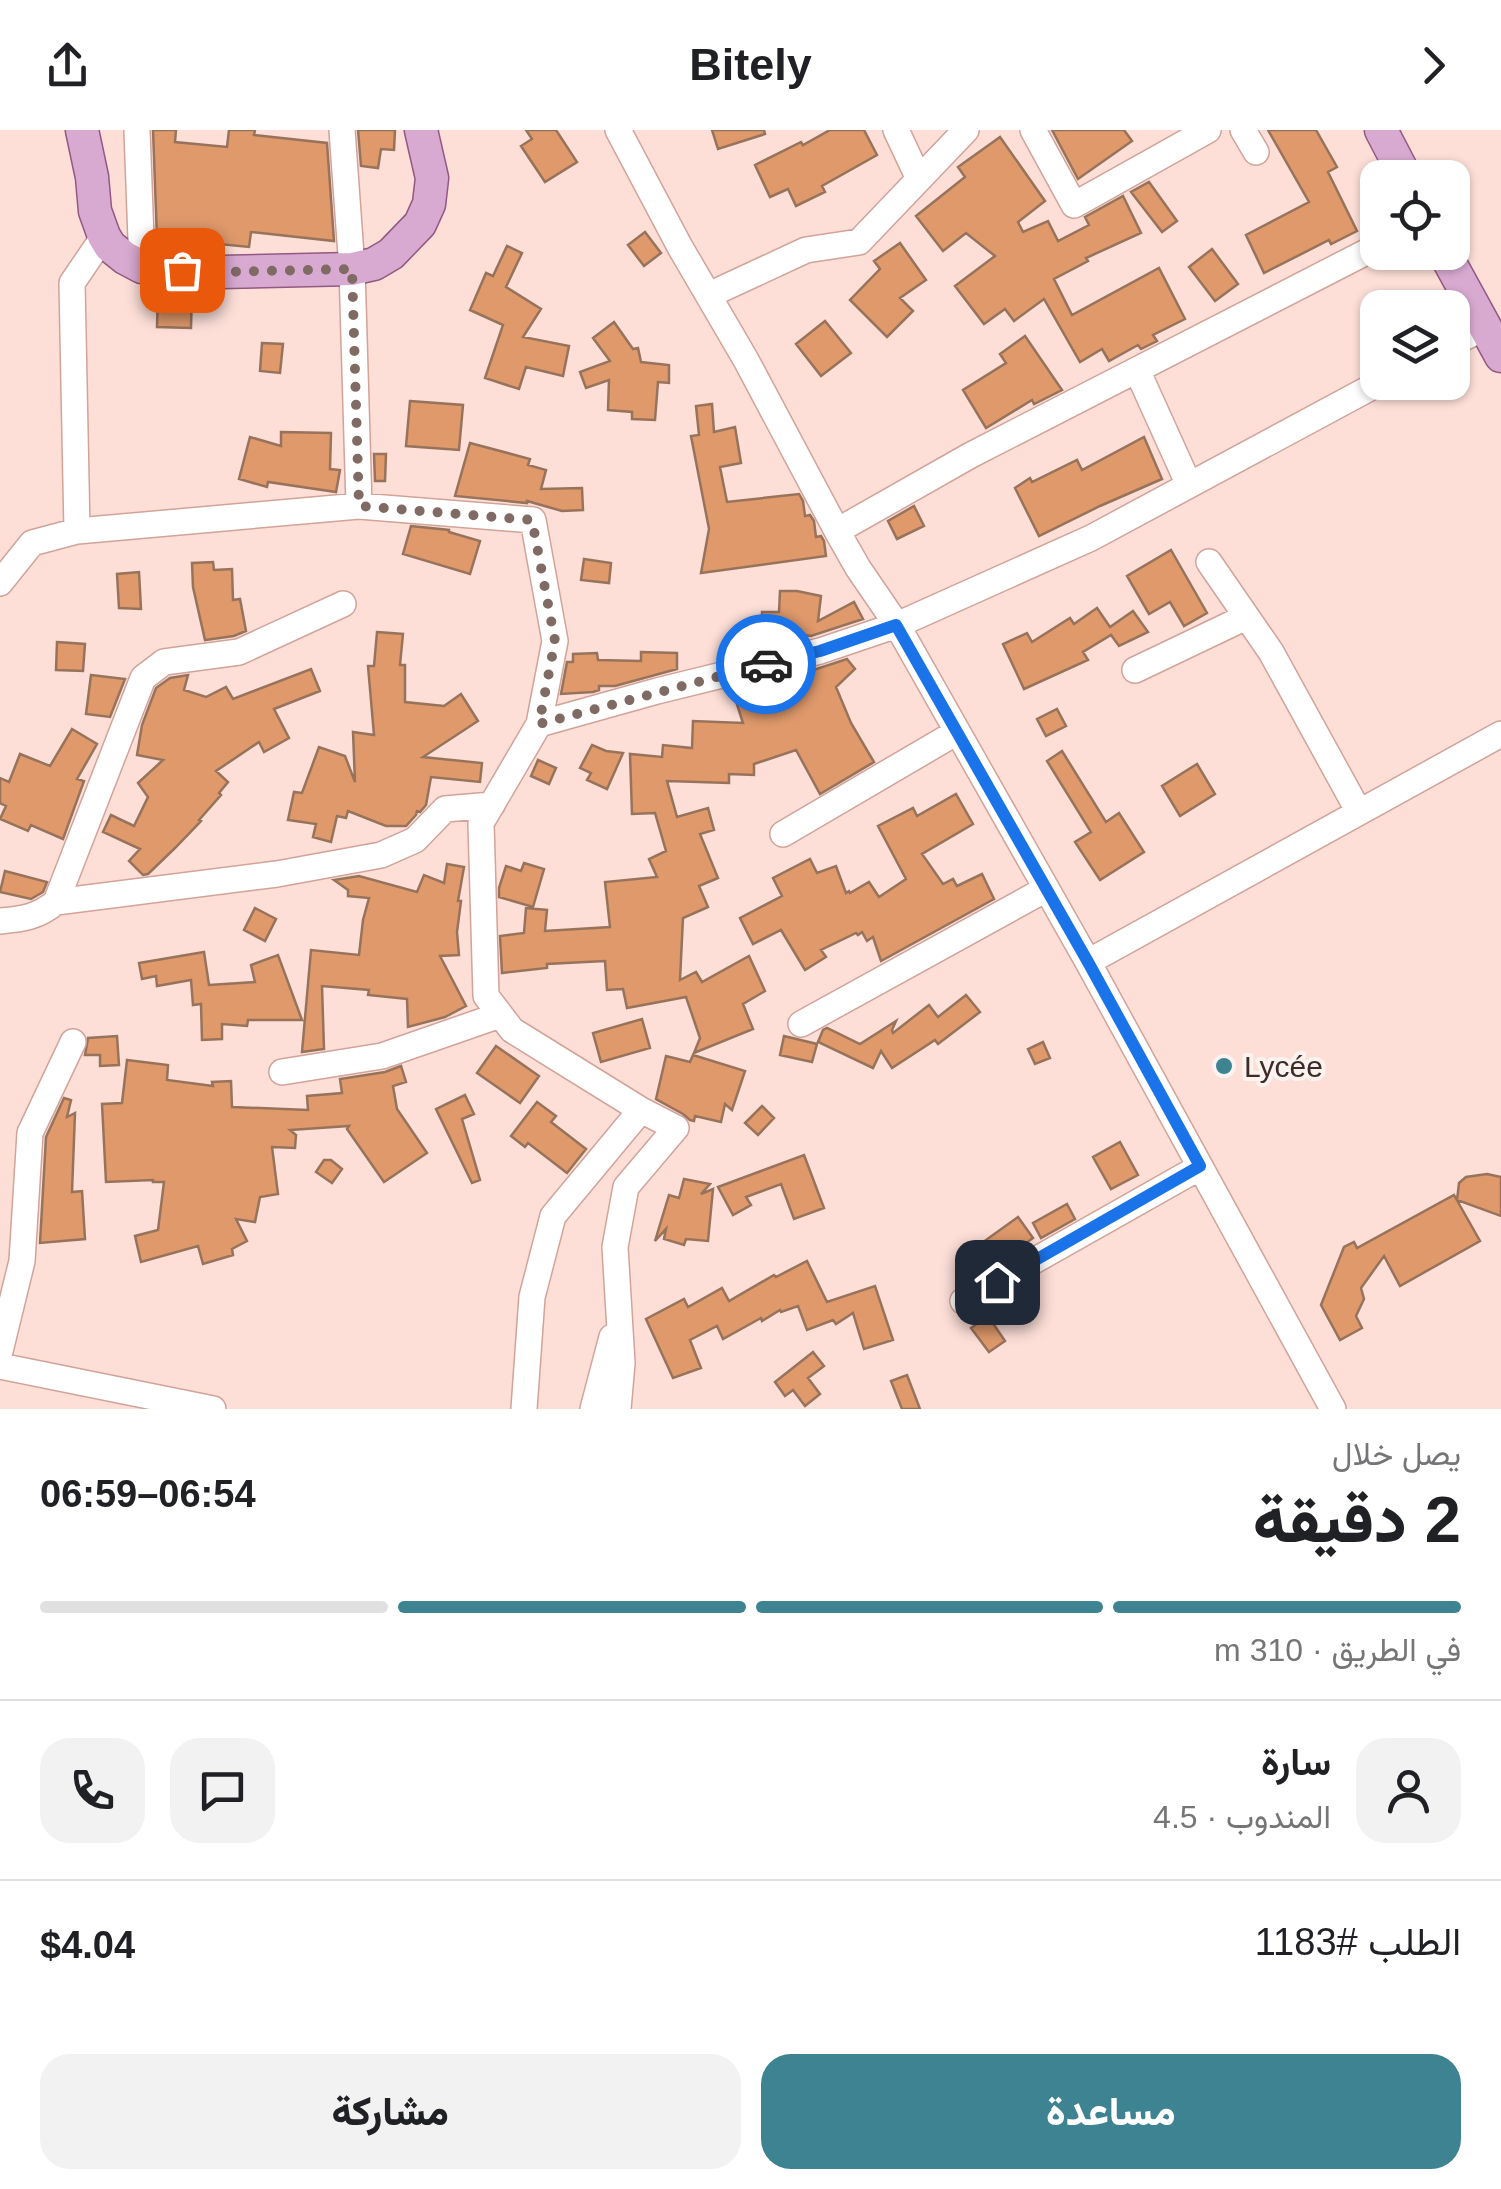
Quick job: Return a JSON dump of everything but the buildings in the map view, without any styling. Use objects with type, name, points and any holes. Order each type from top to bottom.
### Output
[{"type":"main road","points":[[82,130],[95,211],[104,236],[119,254],[142,266],[221,272],[352,269],[374,264],[391,254],[425,215],[432,192],[421,130]]},
{"type":"main road","points":[[1381,130],[1397,160]]},
{"type":"main road","points":[[1454,270],[1501,356]]},
{"type":"street","points":[[137,130],[142,266]]},
{"type":"street","points":[[342,130],[352,269],[359,506]]},
{"type":"street","points":[[618,130],[837,531],[958,732],[1334,1409]]},
{"type":"street","points":[[896,130],[919,179]]},
{"type":"street","points":[[708,295],[806,250],[859,242],[966,130]]},
{"type":"street","points":[[1033,130],[1074,205],[1208,130]]},
{"type":"street","points":[[76,530],[72,284],[104,236]]},
{"type":"street","points":[[837,531],[971,455],[1360,255]]},
{"type":"street","points":[[1470,334],[1484,327]]},
{"type":"street","points":[[1137,370],[1190,485]]},
{"type":"street","points":[[539,724],[820,651],[896,625],[1091,538],[1360,393]]},
{"type":"street","points":[[0,583],[32,543],[76,530],[359,506],[532,520],[555,641],[539,724],[481,823],[486,996],[512,1030],[676,1128],[626,1187],[615,1247],[622,1363],[618,1409]]},
{"type":"street","points":[[1209,562],[1271,652],[1359,812]]},
{"type":"street","points":[[0,921],[31,918],[56,902],[143,678],[150,670],[164,662],[238,652],[343,604]]},
{"type":"street","points":[[1135,670],[1246,617]]},
{"type":"street","points":[[783,834],[958,732]]},
{"type":"street","points":[[1088,962],[1501,734]]},
{"type":"street","points":[[56,902],[278,874],[381,855],[416,840],[445,810],[492,804]]},
{"type":"street","points":[[801,1024],[1046,889]]},
{"type":"street","points":[[282,1072],[382,1056],[500,1015]]},
{"type":"street","points":[[0,1351],[22,1261],[30,1133],[73,1042]]},
{"type":"street","points":[[524,1409],[532,1297],[553,1216],[641,1110]]},
{"type":"street","points":[[963,1302],[1200,1166]]},
{"type":"street","points":[[594,1409],[619,1308]]},
{"type":"street","points":[[0,1366],[145,1402],[213,1409]]},
{"type":"way so far","points":[[182,270],[352,269],[359,506],[532,520],[555,641],[539,724],[766,664]]},
{"type":"place","name":"Lycée","points":[[1224,1066]]},
{"type":"route","points":[[766,664],[820,651],[896,625],[1200,1166],[997,1282]]}]
